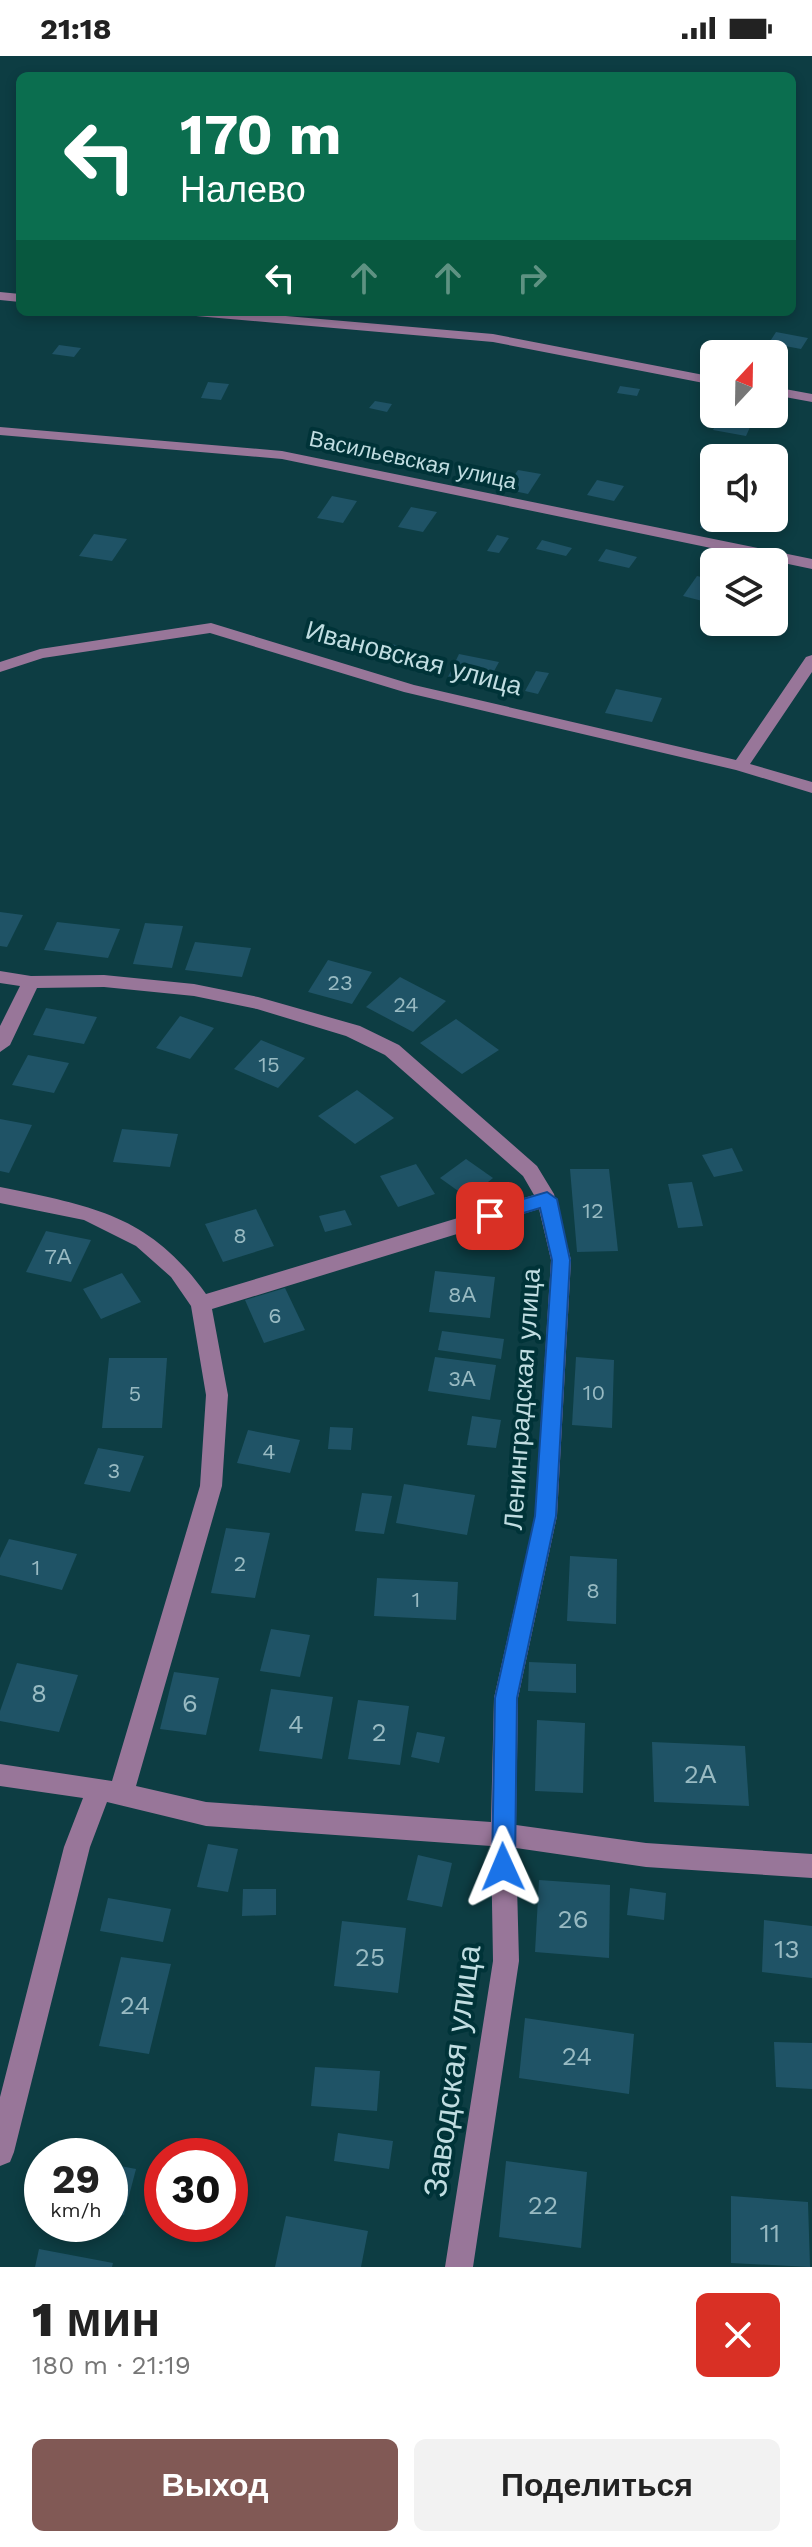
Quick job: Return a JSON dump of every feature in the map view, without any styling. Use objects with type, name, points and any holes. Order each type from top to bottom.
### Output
[{"type":"street","points":[[242,316],[493,338],[700,378]]},
{"type":"street","points":[[788,394],[812,398]]},
{"type":"street","name":"Васильевская улица","points":[[0,431],[282,455],[812,564]]},
{"type":"street","name":"Ивановская улица","points":[[0,667],[40,654],[211,628],[410,689],[740,766],[812,788]]},
{"type":"street","points":[[740,766],[812,660]]},
{"type":"street","name":"Ленинградская улица","points":[[0,977],[31,982],[104,981],[194,990],[258,1003],[353,1031],[392,1050],[530,1171],[547,1199],[561,1260],[546,1516],[506,1698],[503,1835]]},
{"type":"street","points":[[0,1045],[31,982]]},
{"type":"street","points":[[0,1195],[89,1213],[143,1240],[178,1271],[201,1304],[217,1395],[211,1486],[110,1791],[77,1847],[0,2152]]},
{"type":"street","points":[[201,1304],[547,1199]]},
{"type":"street","points":[[0,1775],[110,1791],[206,1814],[503,1835],[578,1843],[646,1855],[812,1866]]},
{"type":"street","name":"Заводская улица","points":[[459,2267],[506,1961],[503,1835]]},
{"type":"building","points":[[776,332],[808,338],[801,349],[788,347],[788,340],[771,340]]},
{"type":"building","points":[[59,345],[81,348],[74,357],[52,354]]},
{"type":"building","points":[[208,382],[229,384],[221,400],[201,398]]},
{"type":"building","points":[[620,386],[640,389],[637,396],[617,393]]},
{"type":"building","points":[[375,401],[392,404],[387,412],[369,408]]},
{"type":"building","points":[[714,428],[750,428],[746,436]]},
{"type":"building","points":[[518,470],[541,474],[528,494],[505,489]]},
{"type":"building","points":[[597,480],[624,486],[614,501],[587,495]]},
{"type":"building","points":[[332,496],[357,501],[343,523],[317,518]]},
{"type":"building","points":[[411,507],[437,512],[423,532],[398,527]]},
{"type":"building","points":[[94,534],[127,539],[112,561],[79,556]]},
{"type":"building","points":[[497,535],[509,538],[499,553],[487,551]]},
{"type":"building","points":[[542,540],[572,548],[566,556],[536,549]]},
{"type":"building","points":[[606,549],[637,557],[629,568],[598,561]]},
{"type":"building","points":[[697,576],[700,577],[700,600],[683,596]]},
{"type":"building","points":[[375,640],[404,647],[395,659],[366,651]]},
{"type":"building","points":[[459,654],[499,662],[487,684],[448,677]]},
{"type":"building","points":[[536,671],[549,673],[538,694],[525,691]]},
{"type":"building","points":[[616,689],[662,698],[652,722],[605,713]]},
{"type":"building","points":[[0,912],[23,915],[7,947],[0,946]]},
{"type":"building","points":[[57,922],[120,929],[108,958],[44,950]]},
{"type":"building","points":[[145,923],[183,926],[172,968],[133,964]]},
{"type":"building","points":[[195,942],[251,948],[242,977],[185,970]]},
{"type":"building","points":[[328,960],[372,972],[352,1004],[308,992]]},
{"type":"building","points":[[400,977],[446,1001],[413,1032],[366,1007]]},
{"type":"building","points":[[46,1008],[97,1017],[84,1044],[33,1035]]},
{"type":"building","points":[[180,1016],[214,1028],[190,1059],[156,1048]]},
{"type":"building","points":[[456,1019],[499,1050],[462,1074],[420,1043]]},
{"type":"building","points":[[261,1040],[305,1058],[278,1088],[234,1069]]},
{"type":"building","points":[[28,1055],[69,1063],[54,1093],[12,1085]]},
{"type":"building","points":[[357,1090],[394,1118],[355,1144],[318,1116]]},
{"type":"building","points":[[0,1119],[32,1125],[9,1173],[0,1171]]},
{"type":"building","points":[[122,1129],[178,1134],[170,1167],[113,1162]]},
{"type":"building","points":[[732,1148],[743,1171],[714,1177],[702,1155]]},
{"type":"building","points":[[466,1159],[493,1178],[468,1198],[440,1178]]},
{"type":"building","points":[[416,1164],[435,1194],[398,1207],[380,1176]]},
{"type":"building","points":[[570,1169],[609,1169],[618,1251],[577,1252]]},
{"type":"building","points":[[692,1182],[703,1226],[678,1228],[668,1184]]},
{"type":"building","points":[[256,1209],[274,1246],[223,1262],[205,1224]]},
{"type":"building","points":[[345,1210],[352,1225],[325,1232],[319,1216]]},
{"type":"building","points":[[46,1231],[91,1240],[71,1282],[26,1272]]},
{"type":"building","points":[[435,1271],[495,1277],[490,1318],[429,1312]]},
{"type":"building","points":[[122,1273],[141,1302],[101,1319],[83,1289]]},
{"type":"building","points":[[285,1288],[305,1330],[264,1343],[245,1300]]},
{"type":"building","points":[[442,1331],[504,1339],[501,1359],[438,1350]]},
{"type":"building","points":[[435,1357],[496,1365],[490,1400],[428,1391]]},
{"type":"building","points":[[576,1357],[614,1360],[612,1428],[572,1425]]},
{"type":"building","points":[[109,1358],[167,1358],[162,1428],[102,1428]]},
{"type":"building","points":[[472,1416],[501,1420],[496,1448],[467,1445]]},
{"type":"building","points":[[330,1427],[353,1428],[351,1450],[328,1449]]},
{"type":"building","points":[[248,1430],[300,1440],[290,1473],[237,1463]]},
{"type":"building","points":[[98,1448],[144,1456],[130,1492],[84,1484]]},
{"type":"building","points":[[404,1484],[475,1495],[467,1535],[396,1523]]},
{"type":"building","points":[[362,1493],[392,1496],[384,1534],[355,1531]]},
{"type":"building","points":[[226,1528],[270,1533],[255,1598],[211,1593]]},
{"type":"building","points":[[9,1539],[77,1554],[62,1590],[0,1575],[0,1558]]},
{"type":"building","points":[[570,1556],[617,1559],[616,1624],[567,1621]]},
{"type":"building","points":[[377,1578],[458,1582],[456,1620],[374,1616]]},
{"type":"building","points":[[271,1629],[310,1635],[300,1677],[260,1671]]},
{"type":"building","points":[[529,1662],[576,1664],[576,1693],[528,1691]]},
{"type":"building","points":[[17,1663],[78,1675],[59,1732],[0,1721],[0,1711]]},
{"type":"building","points":[[174,1672],[219,1678],[206,1735],[160,1729]]},
{"type":"building","points":[[271,1689],[333,1697],[322,1759],[259,1751]]},
{"type":"building","points":[[358,1700],[409,1706],[400,1765],[348,1759]]},
{"type":"building","points":[[537,1720],[585,1723],[583,1793],[535,1791]]},
{"type":"building","points":[[417,1732],[445,1737],[439,1763],[411,1757]]},
{"type":"building","points":[[652,1742],[745,1746],[749,1806],[654,1802]]},
{"type":"building","points":[[208,1844],[238,1849],[228,1892],[197,1887]]},
{"type":"building","points":[[418,1855],[452,1863],[442,1907],[407,1900]]},
{"type":"building","points":[[539,1880],[610,1885],[609,1958],[535,1952]]},
{"type":"building","points":[[630,1888],[666,1893],[664,1920],[627,1915]]},
{"type":"building","points":[[243,1889],[276,1889],[276,1915],[242,1916]]},
{"type":"building","points":[[108,1898],[171,1909],[163,1942],[100,1931]]},
{"type":"building","points":[[764,1920],[812,1926],[812,1978],[762,1972]]},
{"type":"building","points":[[342,1921],[406,1928],[398,1993],[334,1986]]},
{"type":"building","points":[[121,1957],[171,1964],[149,2054],[99,2046]]},
{"type":"building","points":[[525,2018],[634,2034],[629,2094],[519,2078]]},
{"type":"building","points":[[774,2042],[812,2043],[812,2089],[776,2087]]},
{"type":"building","points":[[315,2067],[380,2071],[377,2111],[311,2106]]},
{"type":"building","points":[[338,2133],[393,2141],[389,2169],[334,2161]]},
{"type":"building","points":[[506,2161],[587,2172],[581,2248],[499,2237]]},
{"type":"building","points":[[128,2167],[136,2169],[128,2200]]},
{"type":"building","points":[[731,2196],[808,2202],[810,2267],[731,2263]]},
{"type":"building","points":[[286,2216],[368,2231],[361,2267],[275,2267]]},
{"type":"building","points":[[39,2249],[113,2263],[112,2267],[35,2267]]},
{"type":"route","points":[[490,1216],[547,1199],[561,1260],[546,1516],[506,1698],[503,1867]]}]
